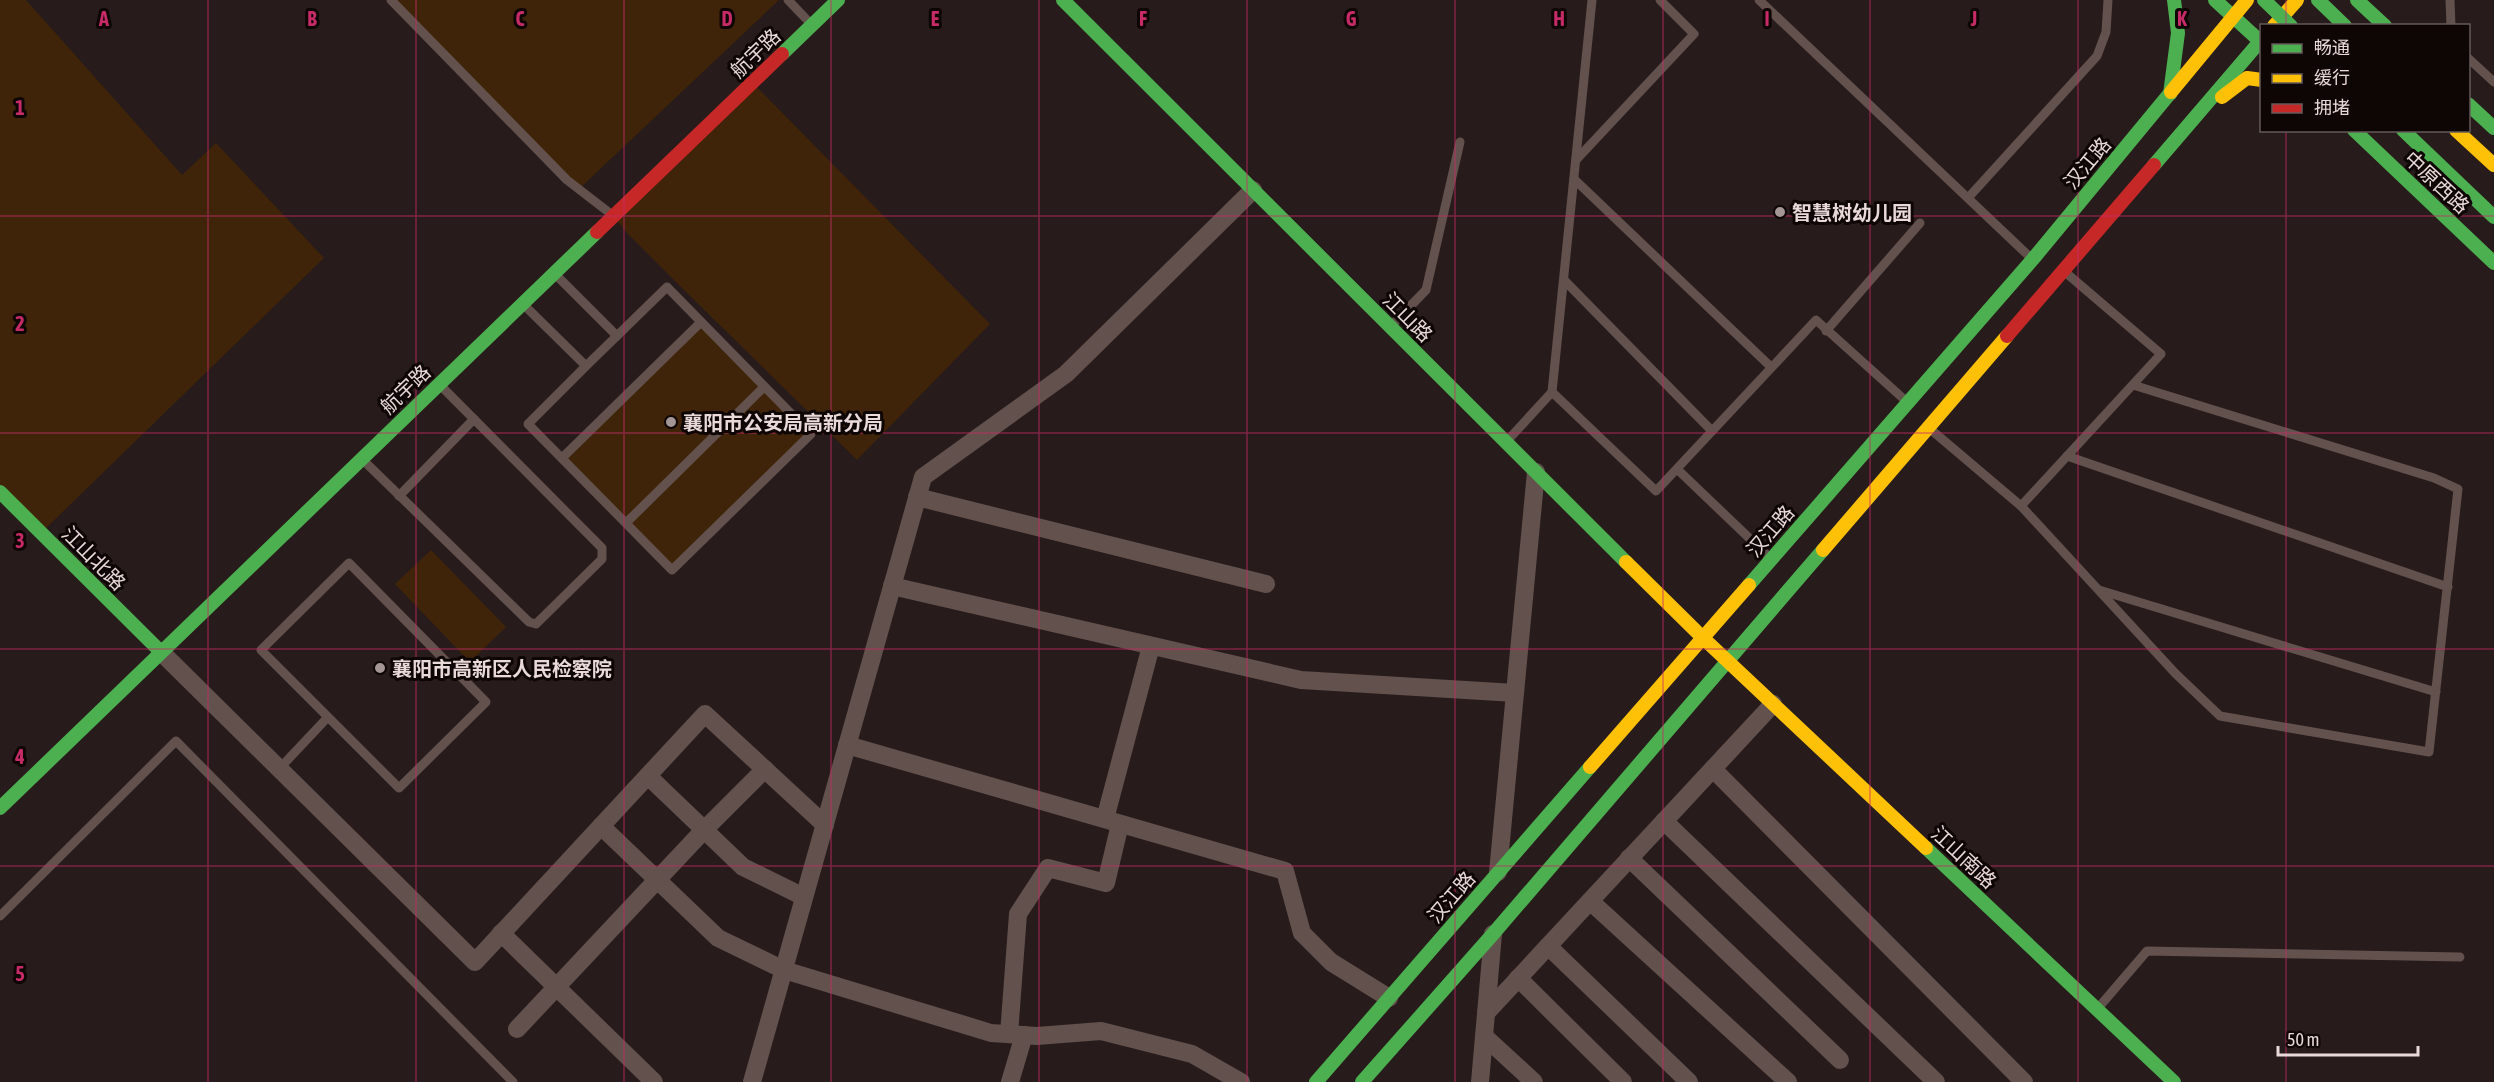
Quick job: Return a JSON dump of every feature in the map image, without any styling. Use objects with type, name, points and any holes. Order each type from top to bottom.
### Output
[{"type":"main road","name":"航宇路","points":[[0,808],[160,651],[838,0]]},
{"type":"main road","name":"江山路","points":[[1063,0],[1727,660]]},
{"type":"main road","points":[[2170,94],[2178,33],[2174,0]]},
{"type":"main road","points":[[2215,0],[2260,40]]},
{"type":"main road","points":[[2245,0],[2270,24]]},
{"type":"main road","name":"汉江路","points":[[1316,1082],[2033,260],[2245,0]]},
{"type":"main road","points":[[2264,0],[2289,24]]},
{"type":"main road","points":[[2274,24],[2297,0]]},
{"type":"main road","points":[[2319,0],[2343,24]]},
{"type":"main road","points":[[2377,0],[2384,24]]},
{"type":"main road","points":[[2352,3],[2382,24]]},
{"type":"main road","points":[[2352,3],[2363,24]]},
{"type":"main road","points":[[1362,1082],[1493,934],[2260,42]]},
{"type":"main road","points":[[2198,114],[2247,78],[2260,80]]},
{"type":"main road","points":[[2470,105],[2494,128]]},
{"type":"main road","name":"中原西路","points":[[2356,132],[2494,263]]},
{"type":"main road","points":[[2405,132],[2494,217]]},
{"type":"main road","points":[[2458,132],[2494,165]]},
{"type":"main road","name":"江山北路","points":[[0,492],[160,651]]},
{"type":"main road","name":"江山南路","points":[[1727,660],[2174,1082]]},
{"type":"street","points":[[752,1082],[923,477],[1066,374],[1253,190]]},
{"type":"street","points":[[1498,872],[1536,472]]},
{"type":"street","points":[[917,497],[1266,584]]},
{"type":"street","points":[[892,586],[1301,680],[1515,693]]},
{"type":"street","points":[[1010,1082],[1016,1035],[1018,914],[1048,868],[1106,883],[1112,822],[1151,646]]},
{"type":"street","points":[[160,651],[475,962],[705,714],[825,825]]},
{"type":"street","points":[[1486,1013],[1773,704]]},
{"type":"street","points":[[847,745],[1285,871],[1302,933],[1331,962],[1389,998]]},
{"type":"street","points":[[517,1029],[704,830],[765,769]]},
{"type":"street","points":[[1713,769],[2024,1082]]},
{"type":"street","points":[[648,776],[743,867],[804,897]]},
{"type":"street","points":[[1664,821],[1936,1082]]},
{"type":"street","points":[[601,826],[718,938],[784,970],[991,1033],[1037,1036],[1101,1031],[1192,1054],[1241,1082]]},
{"type":"street","points":[[1629,858],[1840,1060]]},
{"type":"street","points":[[1590,901],[1788,1082]]},
{"type":"street","points":[[501,933],[654,1082]]},
{"type":"street","points":[[1480,1082],[1493,934]]},
{"type":"street","points":[[1548,946],[1689,1082]]},
{"type":"street","points":[[1518,978],[1623,1082]]},
{"type":"street","points":[[1484,1036],[1534,1082]]},
{"type":"lane","points":[[391,0],[567,180],[613,216]]},
{"type":"lane","points":[[788,0],[812,25]]},
{"type":"lane","points":[[1506,442],[1552,392],[1592,0]]},
{"type":"lane","points":[[1576,160],[1694,34],[1660,0]]},
{"type":"lane","points":[[1759,0],[2033,260]]},
{"type":"lane","points":[[1968,198],[2097,56],[2106,32],[2108,0]]},
{"type":"lane","points":[[2450,0],[2451,24]]},
{"type":"lane","points":[[2470,58],[2494,82]]},
{"type":"lane","points":[[1390,327],[1426,290],[1460,142]]},
{"type":"lane","points":[[1574,178],[1771,367]]},
{"type":"lane","points":[[1826,331],[1920,223]]},
{"type":"lane","points":[[2021,506],[2161,354],[2063,270]]},
{"type":"lane","points":[[554,273],[617,336]]},
{"type":"lane","points":[[1563,280],[1712,431]]},
{"type":"lane","points":[[667,287],[701,322],[811,434],[672,570],[528,424],[667,287]]},
{"type":"lane","points":[[522,304],[586,366]]},
{"type":"lane","points":[[1552,392],[1656,491],[1816,320],[1908,402]]},
{"type":"lane","points":[[562,458],[701,322]]},
{"type":"lane","points":[[361,458],[529,622],[536,624],[602,559],[602,548],[439,384]]},
{"type":"lane","points":[[1928,427],[2021,506],[2175,672],[2220,716],[2429,752],[2458,489],[2434,478],[2133,385]]},
{"type":"lane","points":[[626,523],[764,387]]},
{"type":"lane","points":[[399,496],[474,419]]},
{"type":"lane","points":[[2067,456],[2448,587]]},
{"type":"lane","points":[[1677,468],[1771,559]]},
{"type":"lane","points":[[349,563],[486,702],[399,789],[328,717],[261,650],[349,563]]},
{"type":"lane","points":[[2098,589],[2436,692]]},
{"type":"lane","points":[[279,769],[328,717]]},
{"type":"lane","points":[[0,916],[176,741],[513,1082]]},
{"type":"lane","points":[[2097,1009],[2147,951],[2460,957]]},
{"type":"shaded area","points":[[0,0],[26,0],[182,175],[216,143],[324,258],[41,533],[0,492]]},
{"type":"shaded area","points":[[391,0],[779,0],[579,189]]},
{"type":"shaded area","points":[[752,82],[990,324],[857,460],[627,233],[613,216]]},
{"type":"shaded area","points":[[701,322],[811,434],[672,570],[562,458]]},
{"type":"shaded area","points":[[431,550],[506,627],[470,662],[395,584]]},
{"type":"traffic: fast","points":[[782,54],[838,0]]},
{"type":"traffic: fast","points":[[1063,0],[1626,562]]},
{"type":"traffic: fast","points":[[2170,94],[2178,33],[2174,0]]},
{"type":"traffic: fast","points":[[2215,0],[2260,41]]},
{"type":"traffic: fast","points":[[2264,0],[2289,24]]},
{"type":"traffic: fast","points":[[2318,0],[2343,24]]},
{"type":"traffic: fast","points":[[2357,0],[2383,24]]},
{"type":"traffic: fast","points":[[2154,165],[2260,41]]},
{"type":"traffic: fast","points":[[1749,585],[2033,259],[2171,92]]},
{"type":"traffic: fast","points":[[2470,106],[2494,128]]},
{"type":"traffic: fast","points":[[2356,132],[2494,263]]},
{"type":"traffic: fast","points":[[2405,132],[2494,217]]},
{"type":"traffic: fast","points":[[0,808],[597,232]]},
{"type":"traffic: fast","points":[[0,492],[160,651]]},
{"type":"traffic: fast","points":[[1362,1082],[1493,934],[1823,550]]},
{"type":"traffic: fast","points":[[1316,1082],[1590,767]]},
{"type":"traffic: fast","points":[[1926,848],[2174,1082]]},
{"type":"traffic: slow","points":[[2171,92],[2247,0]]},
{"type":"traffic: slow","points":[[2276,24],[2297,0]]},
{"type":"traffic: slow","points":[[2222,97],[2247,78],[2260,80]]},
{"type":"traffic: slow","points":[[2458,132],[2494,165]]},
{"type":"traffic: slow","points":[[1823,550],[2007,336]]},
{"type":"traffic: slow","points":[[1626,562],[1702,637],[1926,848]]},
{"type":"traffic: slow","points":[[1590,767],[1749,585]]},
{"type":"traffic: jam","points":[[597,232],[782,54]]},
{"type":"traffic: jam","points":[[2007,336],[2154,165]]},
{"type":"place","name":"智慧树幼儿园","points":[[1780,212]]},
{"type":"place","name":"襄阳市公安局高新分局","points":[[671,422]]},
{"type":"place","name":"襄阳市高新区人民检察院","points":[[380,668]]}]
